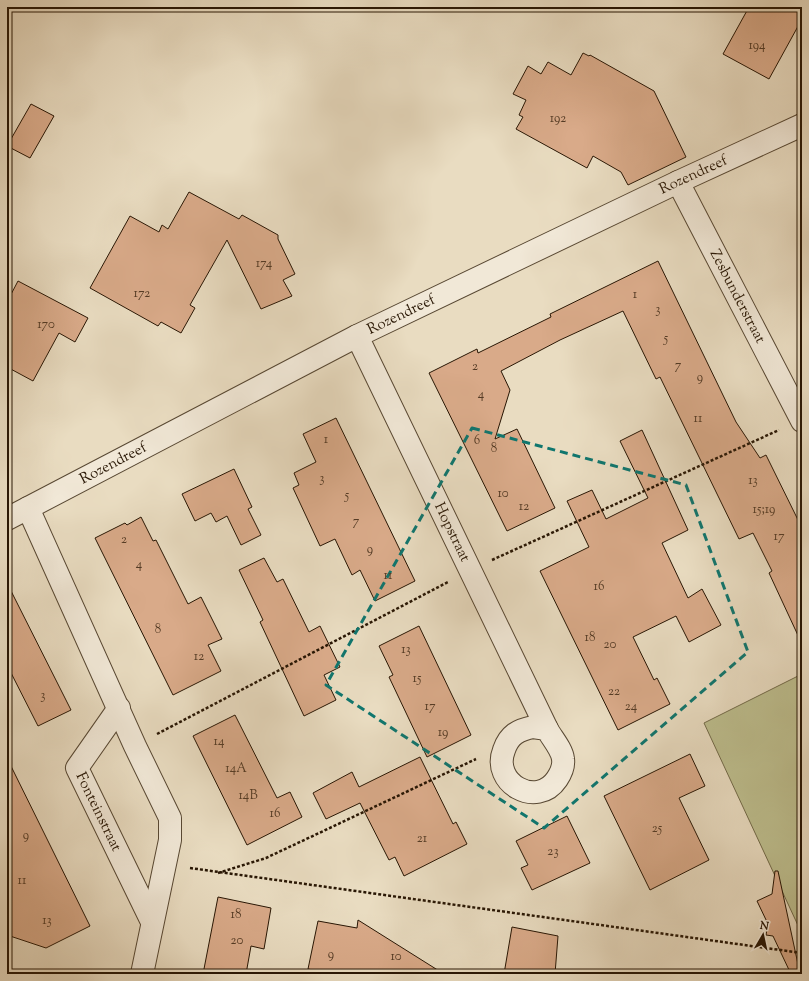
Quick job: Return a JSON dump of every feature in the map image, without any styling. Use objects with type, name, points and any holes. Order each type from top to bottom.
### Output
[{"type":"street","name":"Rozendreef","points":[[7,519],[357,336],[678,182],[802,125]]},
{"type":"street","name":"Zesbunderstraat","points":[[678,182],[800,415]]},
{"type":"street","name":"Hopstraat","points":[[357,336],[547,729]]},
{"type":"street","points":[[28,508],[170,818],[170,840],[142,974]]},
{"type":"street","name":"Fonteinstraat","points":[[119,708],[77,768],[152,922]]},
{"type":"street","points":[[533,727],[547,729],[563,758],[560,774],[555,782],[546,789],[537,792],[526,792],[516,788],[506,778],[502,768],[501,757],[506,745],[517,731],[533,727]]},
{"type":"path","points":[[217,873],[266,858],[506,745]]},
{"type":"path","points":[[165,864],[217,873],[802,953]]},
{"type":"highlighted area","points":[[472,428],[686,485],[748,652],[544,828],[326,685]]},
{"type":"green space","points":[[802,674],[802,934],[704,723]]},
{"type":"building","points":[[749,7],[802,7],[802,19],[769,79],[723,54]]},
{"type":"building","points":[[583,53],[589,56],[590,55],[654,91],[686,157],[628,185],[621,172],[593,156],[587,168],[516,129],[523,117],[519,115],[526,100],[513,94],[528,66],[541,74],[548,62],[571,75]]},
{"type":"building","points":[[31,104],[54,116],[30,158],[7,146]]},
{"type":"building","points":[[189,192],[239,219],[242,215],[278,235],[278,239],[295,274],[283,280],[292,296],[261,309],[227,240],[190,305],[195,308],[181,333],[161,322],[158,326],[90,288],[130,216],[159,232],[162,225],[168,229]]},
{"type":"building","points":[[658,261],[736,422],[760,458],[766,455],[802,528],[802,644],[769,573],[772,571],[753,533],[739,539],[660,377],[656,379],[623,311],[560,340],[501,371],[510,390],[495,439],[517,429],[555,508],[507,531],[429,373],[477,349],[478,353],[551,317],[550,314]]},
{"type":"building","points":[[18,281],[88,318],[75,342],[59,333],[33,381],[7,367],[7,302]]},
{"type":"building","points":[[336,418],[415,581],[375,601],[360,570],[352,575],[335,539],[320,546],[293,488],[299,485],[294,473],[316,462],[303,434]]},
{"type":"building","points":[[642,430],[688,530],[662,543],[688,598],[702,589],[721,625],[689,642],[676,616],[633,637],[654,680],[657,678],[670,704],[618,730],[540,571],[589,547],[567,501],[592,490],[606,519],[648,498],[620,441]]},
{"type":"building","points":[[234,469],[252,507],[248,509],[261,535],[241,545],[227,516],[216,522],[211,513],[195,521],[182,494]]},
{"type":"building","points":[[141,517],[153,541],[156,540],[188,604],[201,597],[222,639],[208,645],[221,671],[173,695],[95,538],[125,523],[127,525]]},
{"type":"building","points":[[264,558],[277,582],[283,579],[309,632],[320,626],[340,667],[324,675],[336,700],[304,716],[260,622],[263,620],[239,570]]},
{"type":"building","points":[[7,583],[71,710],[38,726],[7,665]]},
{"type":"building","points":[[419,626],[471,735],[427,757],[389,677],[393,675],[379,646]]},
{"type":"building","points":[[235,715],[277,798],[290,792],[302,817],[247,845],[193,736]]},
{"type":"building","points":[[690,754],[705,786],[679,798],[709,860],[650,890],[604,796]]},
{"type":"building","points":[[420,757],[453,824],[456,822],[467,844],[404,876],[395,857],[389,860],[360,803],[326,819],[313,793],[352,772],[359,787]]},
{"type":"building","points":[[7,758],[90,926],[46,948],[7,935]]},
{"type":"building","points":[[567,816],[590,863],[532,890],[521,868],[528,865],[516,841]]},
{"type":"building","points":[[775,871],[778,871],[799,969],[790,972],[773,936],[766,935],[768,924],[757,901],[772,894]]},
{"type":"building","points":[[218,897],[271,908],[264,949],[251,946],[246,974],[203,974]]},
{"type":"building","points":[[358,920],[444,974],[334,974],[308,969],[318,921],[357,928]]},
{"type":"building","points":[[512,927],[558,936],[555,974],[504,974]]}]
